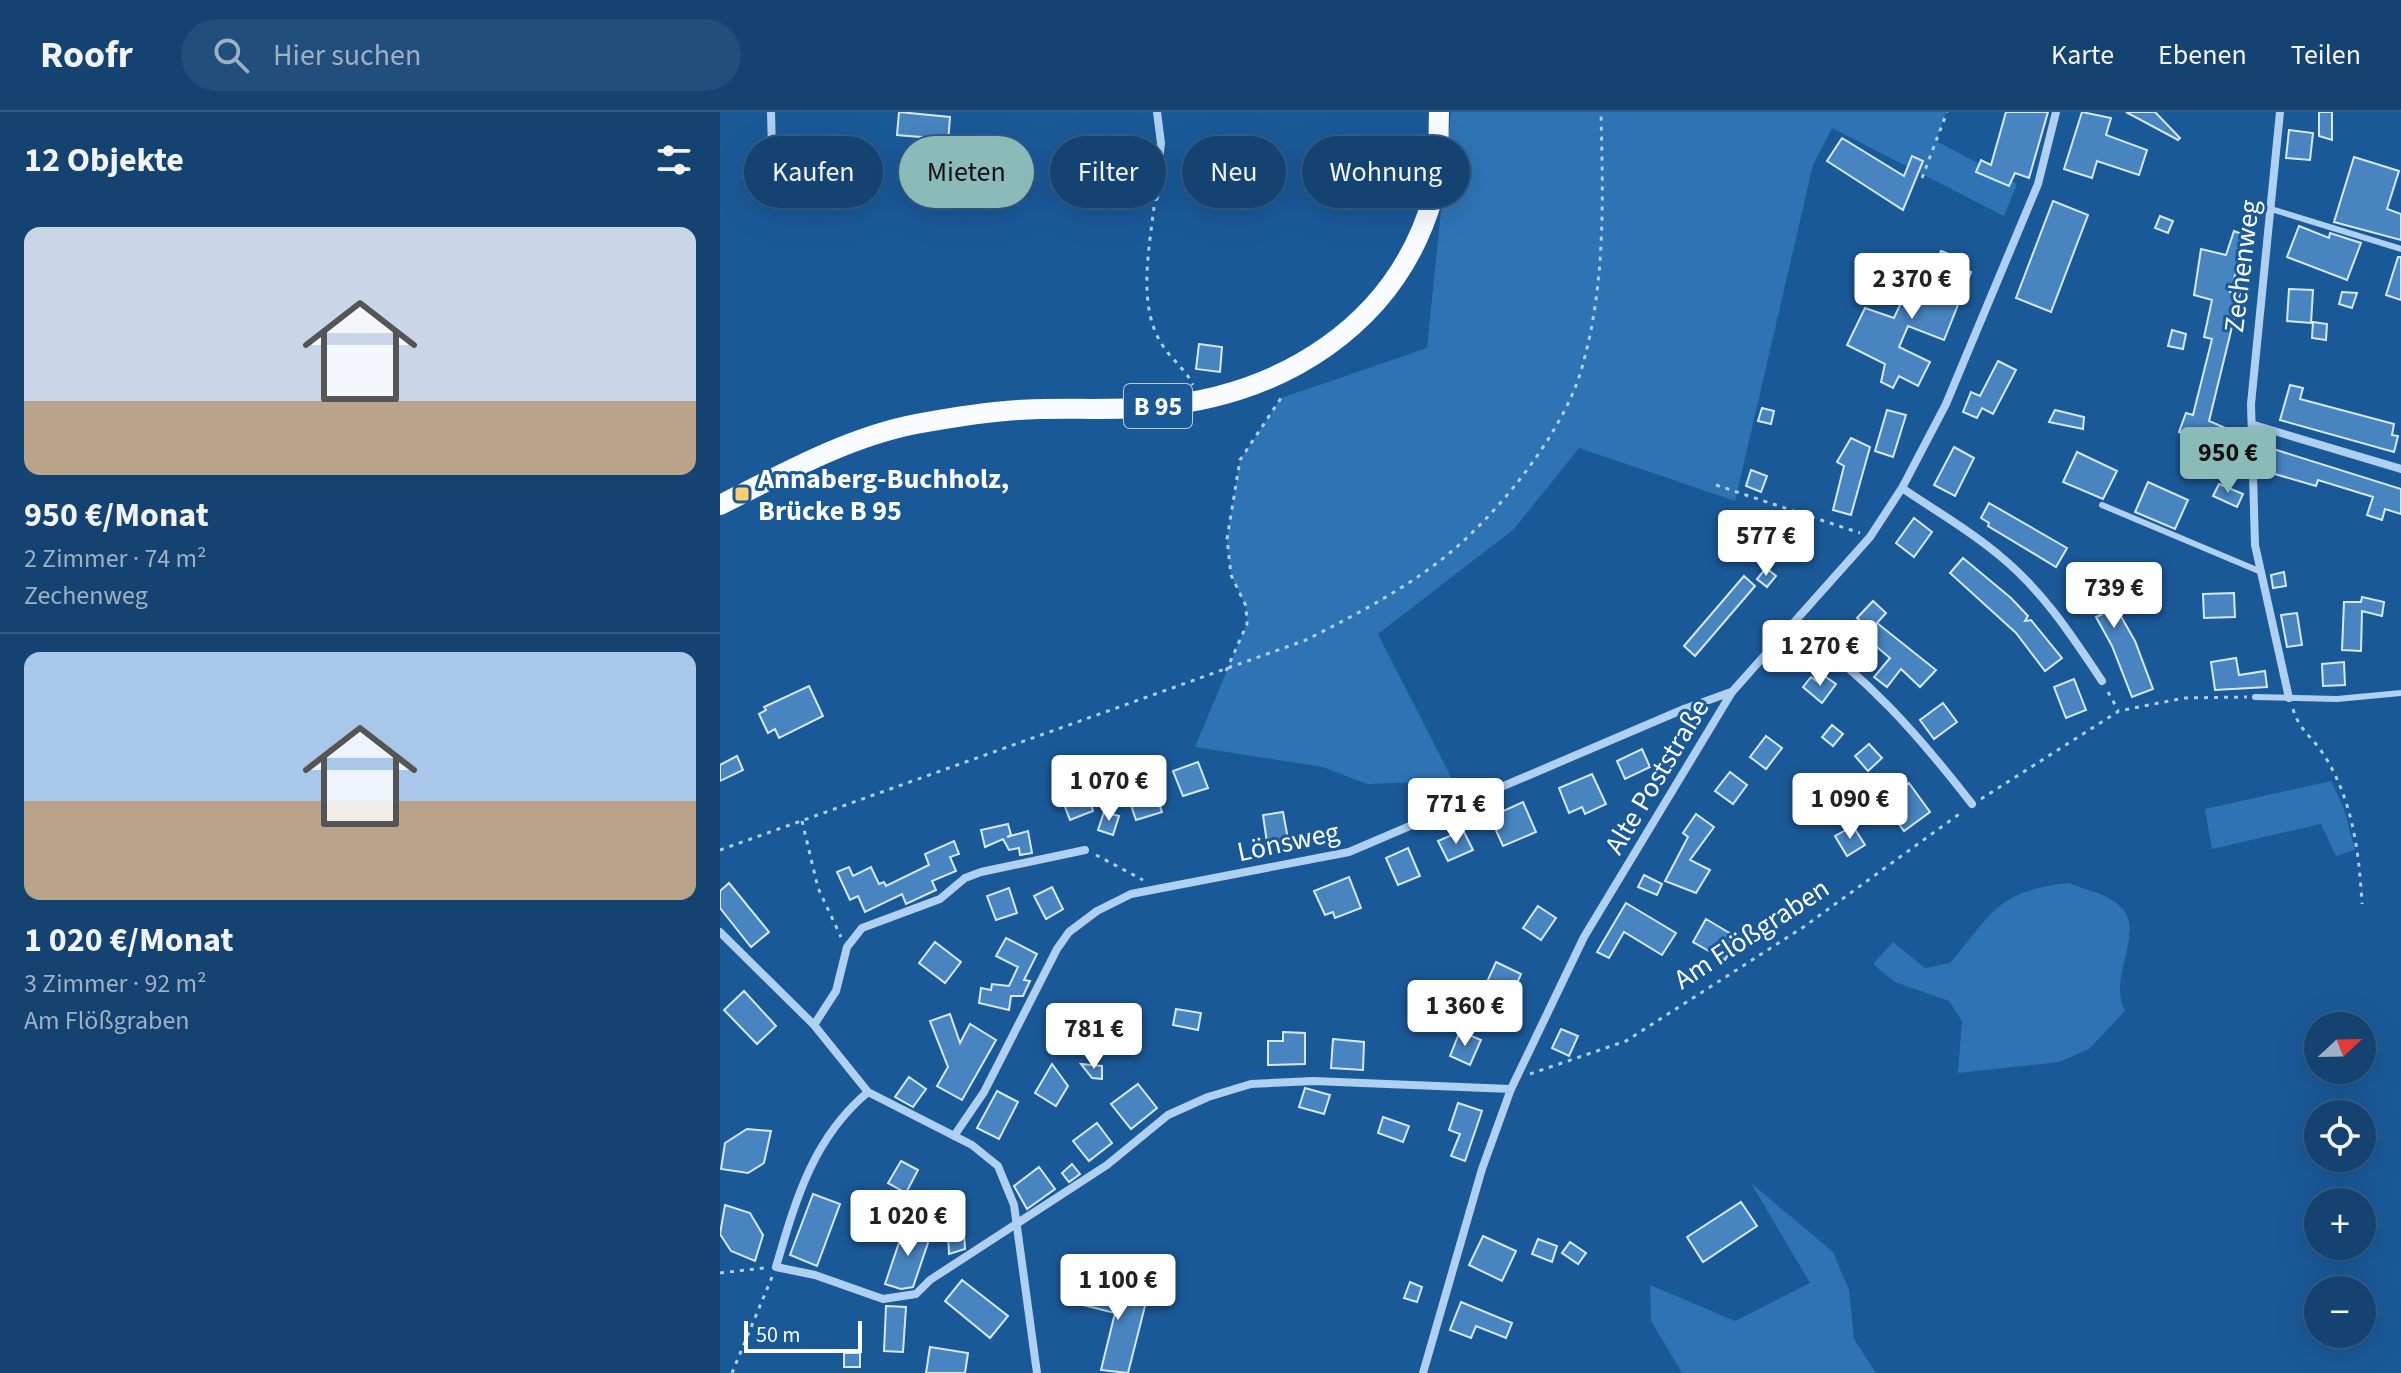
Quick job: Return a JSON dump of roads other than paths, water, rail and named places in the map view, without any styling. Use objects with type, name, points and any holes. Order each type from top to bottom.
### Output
[{"type":"main road","name":"B 95","points":[[720,505],[834,451],[913,425],[1016,410],[1151,407],[1198,401],[1220,397],[1272,379],[1331,343],[1370,312],[1399,276],[1419,238],[1434,193],[1439,112]]},
{"type":"street","points":[[771,112],[772,136]]},
{"type":"street","points":[[1157,112],[1160,136]]},
{"type":"street","name":"Alte Poststraße","points":[[1423,1373],[1482,1169],[1513,1084],[1584,937],[1732,692],[1870,537],[1902,488],[1946,404],[2038,184],[2056,112]]},
{"type":"street","name":"Zechenweg","points":[[2280,112],[2253,359],[2254,519],[2259,571],[2289,698]]},
{"type":"street","points":[[2254,425],[2401,469]]},
{"type":"street","points":[[1902,488],[1999,555],[2028,582],[2053,609],[2102,681]]},
{"type":"street","points":[[1794,625],[1873,687],[1933,752],[1972,804]]},
{"type":"street","name":"Lönsweg","points":[[954,1136],[984,1092],[1047,967],[1069,932],[1097,911],[1131,894],[1349,852],[1684,709],[1732,692]]},
{"type":"street","points":[[814,1025],[836,991],[847,947],[862,928],[940,899],[965,878],[1085,850]]},
{"type":"street","points":[[720,932],[814,1025],[868,1092],[986,1154],[998,1166],[1014,1205],[1037,1373]]},
{"type":"street","points":[[868,1092],[846,1110],[808,1167],[776,1267],[815,1275],[883,1299],[899,1299],[916,1294],[930,1280],[1107,1165],[1168,1115],[1238,1088],[1313,1081],[1513,1084]]},
{"type":"lane","points":[[2271,209],[2401,249]]},
{"type":"lane","points":[[2102,505],[2259,571]]},
{"type":"lane","points":[[2255,697],[2337,699],[2401,693]]},
{"type":"place","name":"Annaberg-Buchholz, Brücke B 95","points":[[742,494]]}]
